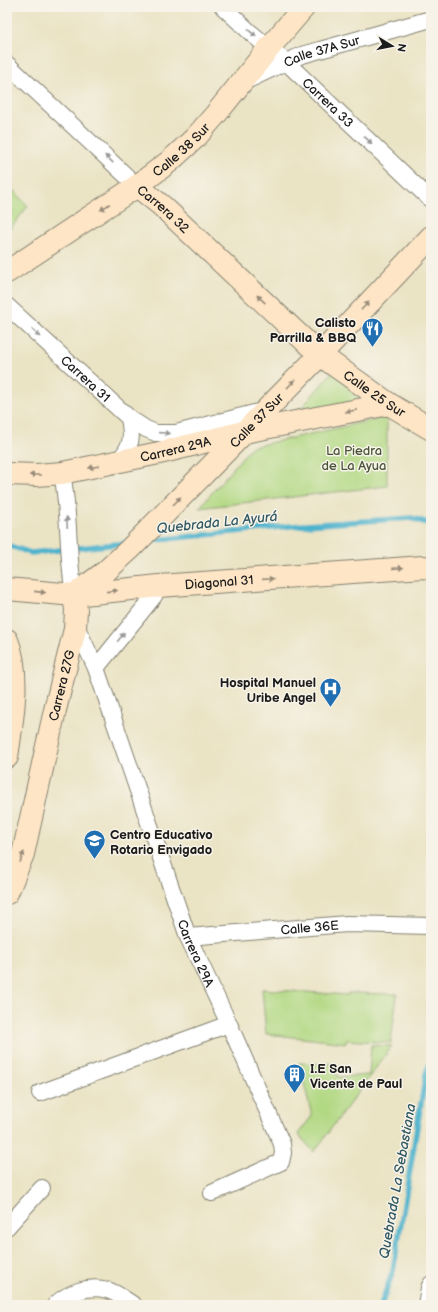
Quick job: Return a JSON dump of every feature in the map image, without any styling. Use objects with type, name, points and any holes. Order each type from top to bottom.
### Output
[{"type":"main road","name":"Calle 38 Sur","points":[[7,272],[137,186],[170,161],[196,136],[304,7]]},
{"type":"main road","name":"Carrera 32","points":[[137,186],[162,206],[320,355]]},
{"type":"main road","name":"Calle 37 Sur","points":[[74,596],[105,572],[130,549],[320,355],[431,237]]},
{"type":"main road","name":"Calle 25 Sur","points":[[320,355],[389,404],[431,428]]},
{"type":"main road","name":"Carrera 29A","points":[[7,474],[36,475],[64,482],[117,462],[244,432],[389,404]]},
{"type":"main road","name":"Diagonal 31","points":[[7,589],[74,596],[159,586],[423,567],[431,568]]},
{"type":"main road","name":"Carrera 27G","points":[[7,893],[23,854],[55,710],[75,629],[76,610],[74,596]]},
{"type":"main road","points":[[7,640],[12,651],[14,677],[13,716],[7,757]]},
{"type":"street","name":"Carrera 33","points":[[223,7],[286,62],[431,200]]},
{"type":"street","name":"Calle 37A Sur","points":[[240,84],[302,56],[431,19]]},
{"type":"street","name":"Carrera 32","points":[[7,64],[137,186]]},
{"type":"street","name":"Carrera 31","points":[[7,306],[129,418],[146,429],[156,433],[176,433],[266,410]]},
{"type":"street","points":[[117,462],[126,453],[130,443],[132,433],[129,418]]},
{"type":"street","name":"Carrera 27G","points":[[64,482],[68,552],[74,596]]},
{"type":"street","points":[[96,668],[154,596],[159,586]]},
{"type":"street","name":"Carrera 29A","points":[[75,629],[78,632],[96,668],[188,937],[229,1024],[282,1144],[283,1153],[280,1162],[212,1193]]},
{"type":"street","name":"Calle 36E","points":[[188,937],[347,924],[431,926]]},
{"type":"street","points":[[40,1093],[229,1024]]},
{"type":"street","points":[[7,1227],[42,1188]]},
{"type":"street","points":[[426,1305],[431,1284]]},
{"type":"street","points":[[55,1305],[60,1300],[82,1288],[107,1290],[134,1305]]},
{"type":"green space","points":[[7,184],[28,206],[7,233]]},
{"type":"green space","points":[[334,370],[373,405],[290,421]]},
{"type":"green space","name":"La Piedra de La Ayua","points":[[387,417],[387,486],[199,508],[251,447]]},
{"type":"green space","points":[[262,989],[348,995],[348,993],[397,994],[391,1043],[346,1040],[346,1043],[266,1034]]},
{"type":"green space","points":[[371,1045],[392,1046],[314,1152],[298,1134],[312,1116],[299,1063],[332,1064],[338,1077],[369,1075]]},
{"type":"waterway","name":"Quebrada La Ayurá","points":[[147,541],[290,526],[411,518],[431,524]]},
{"type":"waterway","name":"Quebrada La Ayurá","points":[[7,545],[31,553],[127,543]]},
{"type":"waterway","name":"Quebrada La Sebastiana","points":[[381,1305],[393,1271],[426,1074],[431,1060]]},
{"type":"place","name":"Calisto Parrilla & BBQ","points":[[372,348]]},
{"type":"place","name":"Hospital Manuel Uribe Angel","points":[[331,708]]},
{"type":"place","name":"Centro Educativo Rotario Envigado","points":[[94,860]]},
{"type":"place","name":"I.E San Vicente de Paul","points":[[295,1094]]}]
